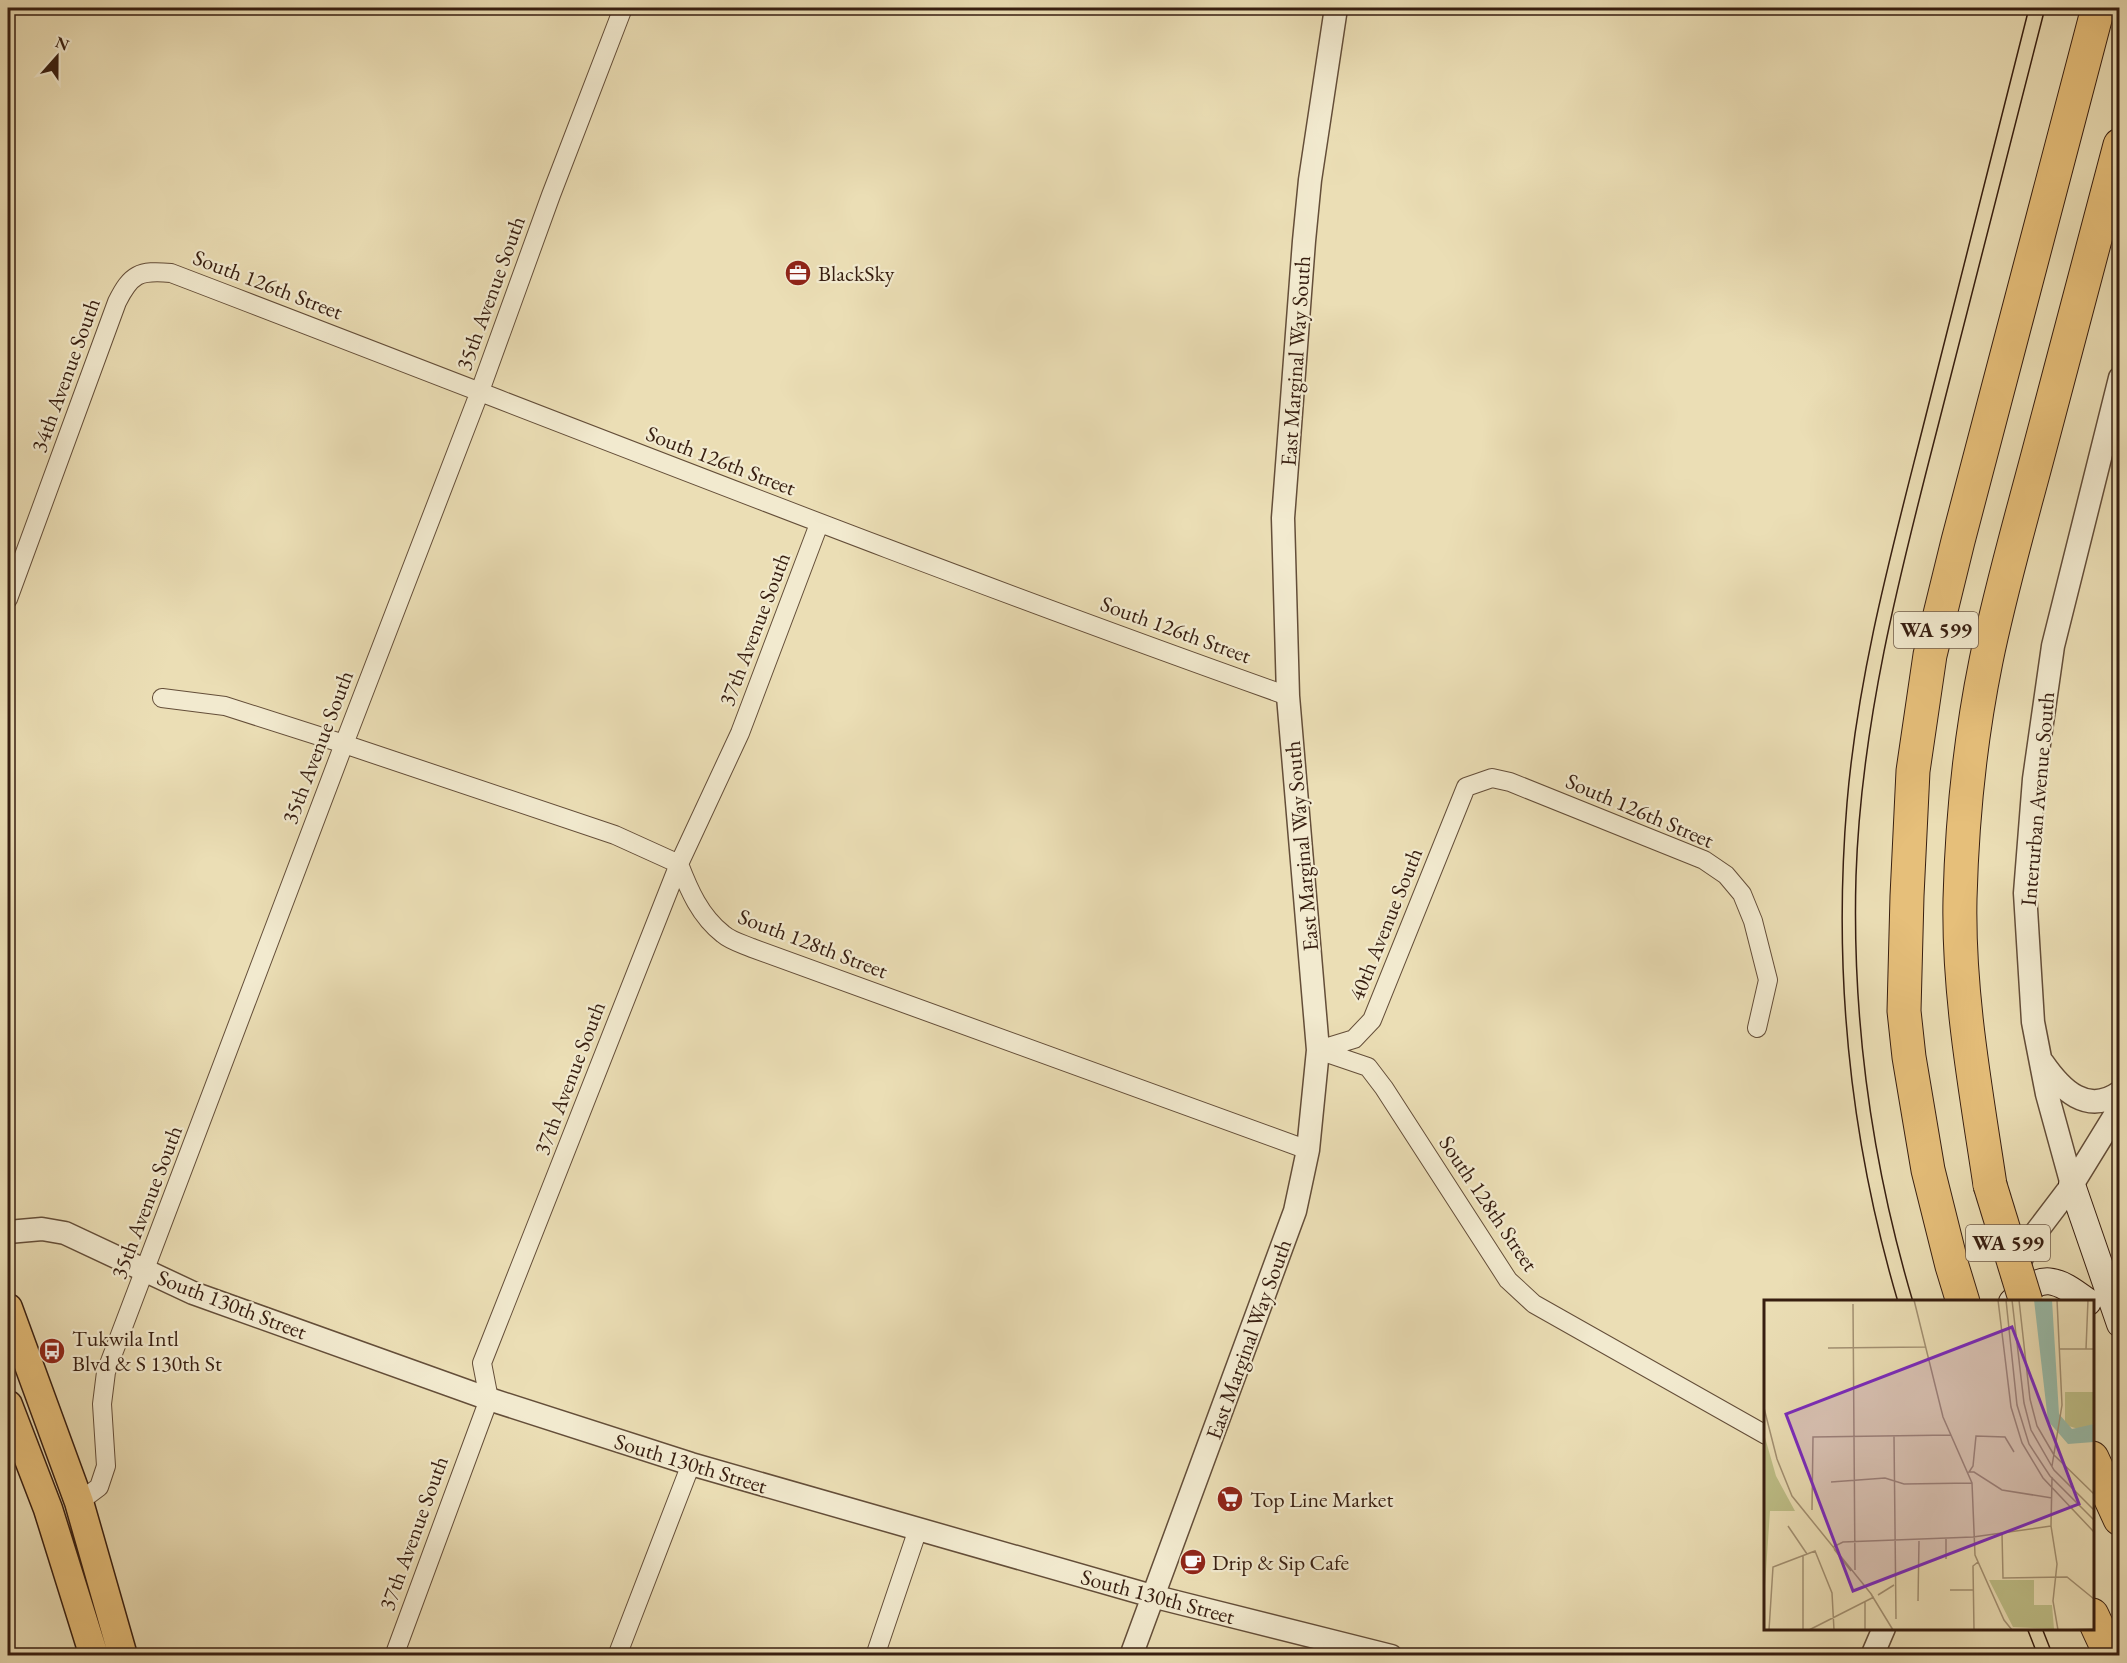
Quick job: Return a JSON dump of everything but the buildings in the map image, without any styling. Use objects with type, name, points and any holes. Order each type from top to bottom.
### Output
[{"type":"highway","name":"WA 599","points":[[1962,1300],[1928,1170],[1904,1011],[1913,771],[1930,655],[2098,8]]},
{"type":"highway","name":"WA 599","points":[[2025,1300],[1990,1185],[1969,1046],[1962,973],[1960,902],[1963,828],[1971,744],[1986,660],[2120,146]]},
{"type":"highway","points":[[2094,1462],[2120,1519]]},
{"type":"highway","points":[[2094,1619],[2111,1656]]},
{"type":"main road","name":"Interurban Avenue South","points":[[2072,1185],[2120,1324]]},
{"type":"main road","points":[[2014,1300],[2033,1283],[2050,1281],[2064,1285],[2085,1300]]},
{"type":"main road","points":[[2094,1307],[2120,1338]]},
{"type":"main road","points":[[8,1308],[79,1502],[123,1656]]},
{"type":"main road","points":[[8,1405],[48,1509],[94,1656]]},
{"type":"street","name":"35th Avenue South","points":[[79,1502],[99,1486],[106,1466],[102,1404],[106,1372],[480,391],[547,205],[623,8]]},
{"type":"street","name":"East Marginal Way South","points":[[1131,1656],[1295,1211],[1308,1150],[1318,1050],[1288,696],[1284,506],[1310,180],[1336,8]]},
{"type":"street","name":"South 126th Street","points":[[138,276],[154,272],[171,273],[819,524],[1288,696]]},
{"type":"street","name":"34th Avenue South","points":[[8,599],[117,303],[126,284],[138,276]]},
{"type":"street","name":"Interurban Avenue South","points":[[2072,1185],[2047,1094],[2033,1022],[2025,893],[2034,779],[2053,646],[2120,378]]},
{"type":"street","name":"37th Avenue South","points":[[394,1656],[489,1399],[482,1363],[679,864],[740,733],[819,524]]},
{"type":"street","points":[[162,698],[225,706],[344,744],[615,835],[679,864]]},
{"type":"street","name":"South 126th Street","points":[[1466,787],[1492,778],[1510,782],[1704,860],[1726,874],[1742,894],[1753,921],[1768,980],[1757,1028]]},
{"type":"street","name":"40th Avenue South","points":[[1318,1050],[1354,1039],[1372,1020],[1466,787]]},
{"type":"street","name":"South 128th Street","points":[[679,864],[689,891],[705,916],[724,936],[1308,1150]]},
{"type":"street","name":"South 128th Street","points":[[1318,1050],[1368,1067],[1384,1088],[1508,1280],[1534,1304],[1764,1434]]},
{"type":"street","points":[[2039,1056],[2056,1082],[2066,1092],[2082,1099],[2096,1101],[2110,1099],[2120,1092]]},
{"type":"street","points":[[2002,1300],[2031,1239],[2072,1185],[2120,1107]]},
{"type":"street","name":"South 130th Street","points":[[8,1232],[42,1229],[65,1233],[193,1293],[489,1399],[691,1464],[1152,1596],[1391,1656]]},
{"type":"street","points":[[617,1656],[691,1464]]},
{"type":"street","points":[[875,1656],[918,1529]]},
{"type":"street","points":[[1872,1656],[1884,1630]]},
{"type":"tram line","points":[[1897,1300],[1881,1241],[1868,1179],[1849,1055],[1842,929],[1847,803],[1859,706],[1878,610],[2029,8]]},
{"type":"tram line","points":[[1912,1300],[1886,1197],[1861,1037],[1856,930],[1859,818],[1874,705],[1897,592],[2045,8]]},
{"type":"tram line","points":[[2028,1630],[2038,1656]]},
{"type":"tram line","points":[[2043,1630],[2053,1656]]},
{"type":"place","name":"BlackSky","points":[[798,273]]},
{"type":"place","name":"Tukwila Intl Blvd & S 130th St","points":[[52,1351]]},
{"type":"place","name":"Top Line Market","points":[[1230,1499]]},
{"type":"place","name":"Drip & Sip Cafe","points":[[1193,1562]]}]
